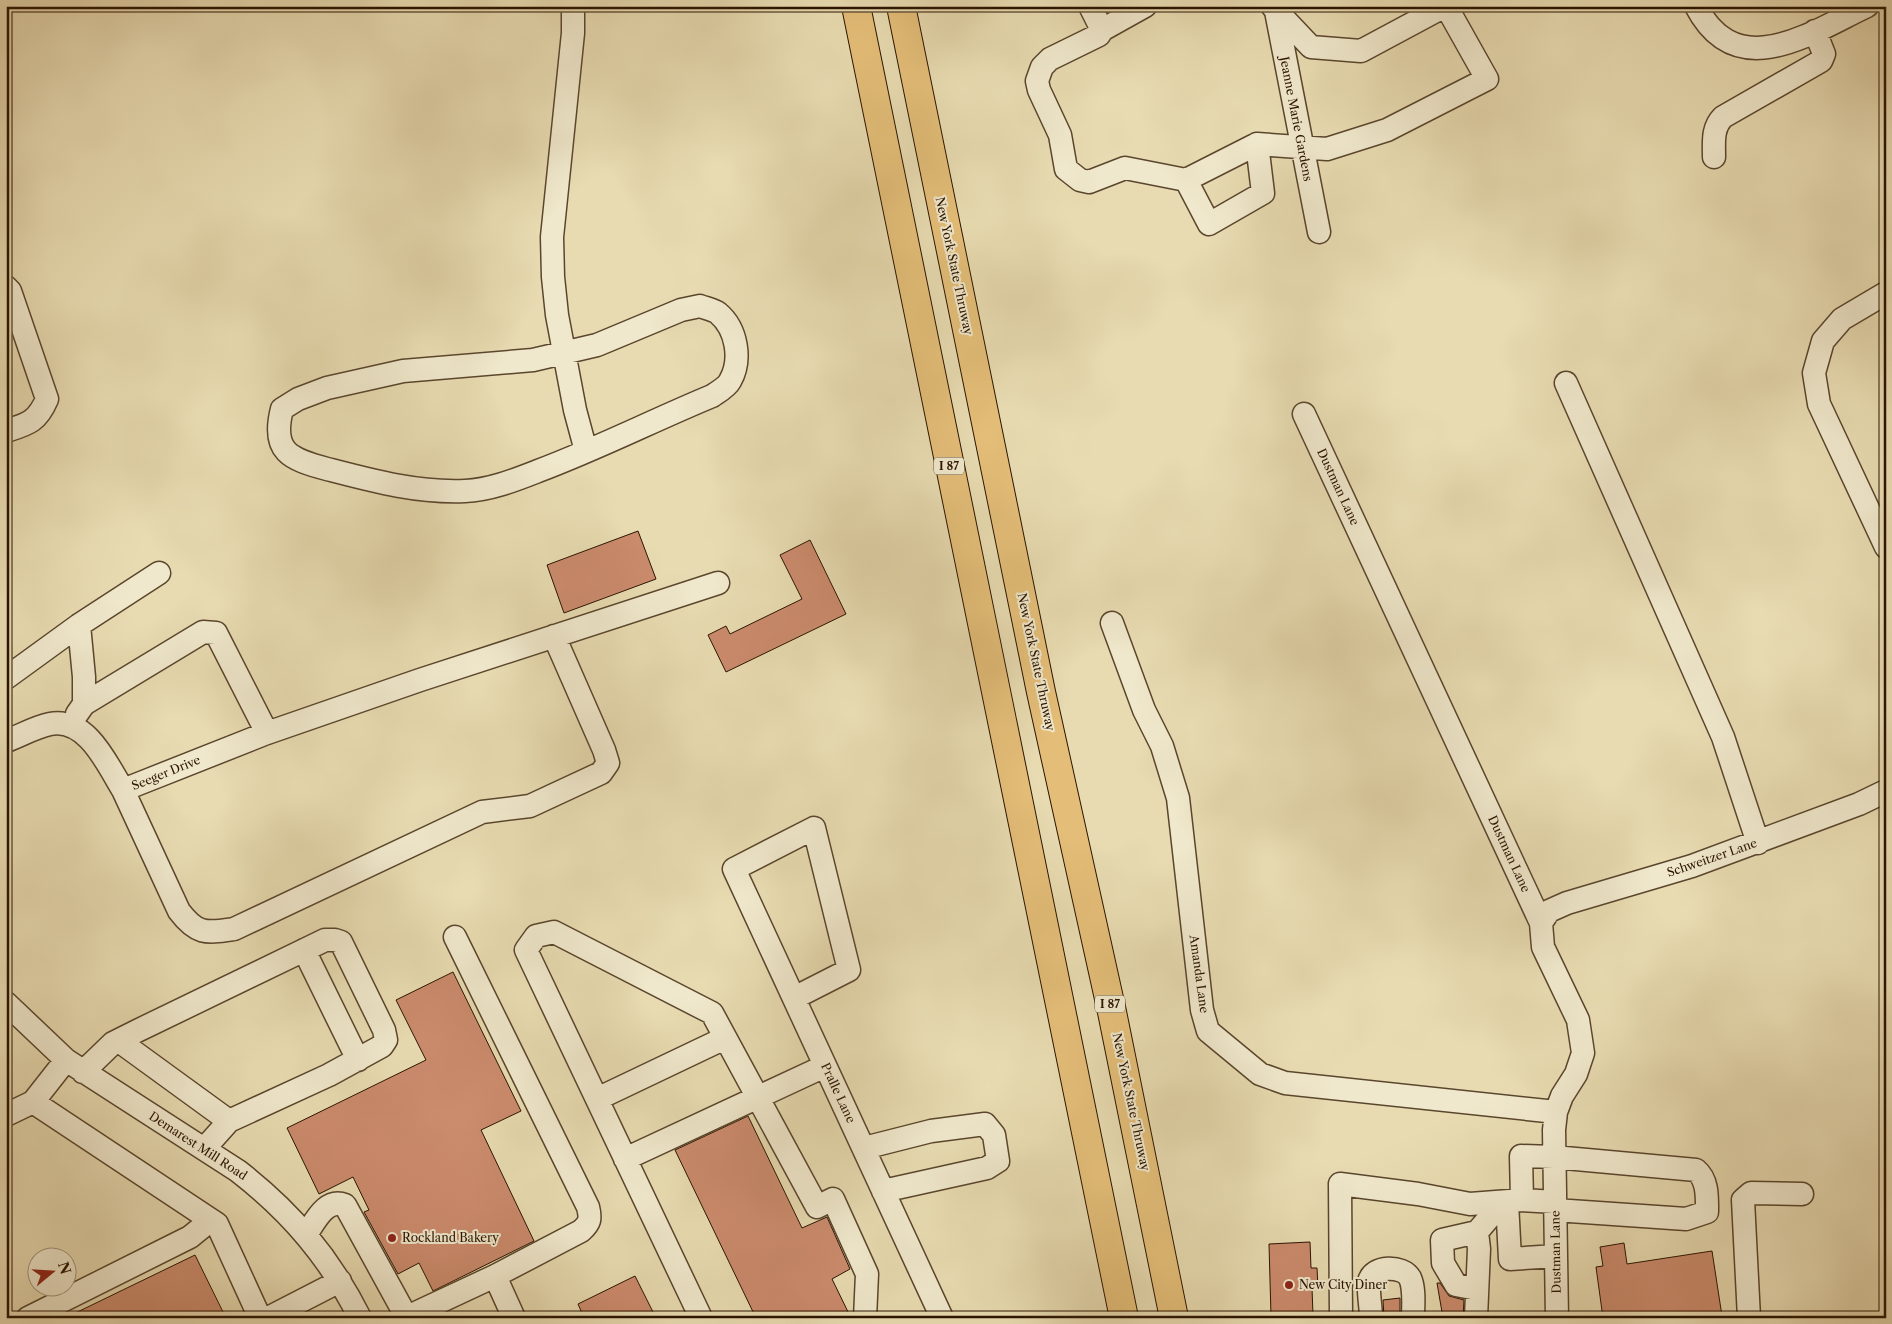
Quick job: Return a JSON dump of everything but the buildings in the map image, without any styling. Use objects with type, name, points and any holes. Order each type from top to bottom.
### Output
[{"type":"highway","name":"I 87","points":[[856,6],[1124,1318]]},
{"type":"highway","name":"New York State Thruway","points":[[901,6],[1041,692],[1112,1012],[1174,1318]]},
{"type":"street","points":[[573,6],[573,33],[552,237],[553,277],[557,315],[575,410],[586,451]]},
{"type":"street","points":[[1090,6],[1102,30]]},
{"type":"street","points":[[1144,6],[1102,30],[1099,35],[1050,59],[1039,73],[1039,90],[1060,134],[1066,169],[1080,180],[1090,182],[1125,168],[1186,180],[1257,144],[1327,148],[1387,130],[1487,79],[1446,6],[1361,51],[1311,46],[1273,7]]},
{"type":"street","points":[[1696,6],[1704,22],[1723,38],[1748,49],[1775,48],[1866,6]]},
{"type":"street","name":"Jeanne Marie Gardens","points":[[1273,7],[1319,232]]},
{"type":"street","points":[[1714,158],[1715,130],[1717,123],[1723,116],[1821,61],[1824,54],[1815,31]]},
{"type":"street","points":[[1186,180],[1209,224],[1263,193],[1257,144]]},
{"type":"street","points":[[6,287],[10,291],[47,399],[41,412],[30,423],[6,431]]},
{"type":"street","points":[[1886,293],[1842,319],[1823,341],[1814,373],[1819,404],[1886,547]]},
{"type":"street","points":[[700,306],[717,313],[728,326],[736,343],[737,364],[730,383],[712,396],[586,451],[510,482],[467,491],[425,491],[380,482],[294,460],[281,444],[278,425],[282,408],[298,399],[327,388],[403,371],[533,360],[597,344],[681,310],[700,306]]},
{"type":"street","points":[[1566,383],[1723,737],[1758,842]]},
{"type":"street","name":"Dustman Lane","points":[[1304,414],[1540,923],[1543,947],[1578,1020],[1583,1053],[1576,1074],[1562,1096],[1556,1112],[1554,1157],[1557,1318]]},
{"type":"street","points":[[6,678],[79,625],[159,573]]},
{"type":"street","name":"Seeger Drive","points":[[69,725],[88,736],[123,790],[267,733],[718,583]]},
{"type":"street","name":"Amanda Lane","points":[[1112,623],[1144,710],[1162,746],[1178,798],[1202,1010],[1208,1031],[1260,1074],[1285,1083],[1556,1112]]},
{"type":"street","points":[[79,625],[84,677],[84,704]]},
{"type":"street","points":[[9,734],[50,724],[69,725],[84,704],[203,632],[216,633],[267,733]]},
{"type":"street","points":[[123,790],[179,911],[190,926],[207,933],[234,929],[482,812],[530,806],[601,774],[608,763],[604,750],[554,636]]},
{"type":"street","name":"Schweitzer Lane","points":[[1540,923],[1549,911],[1568,903],[1692,866],[1859,804],[1886,791]]},
{"type":"street","name":"Pralle Lane","points":[[794,998],[849,970],[814,828],[734,869],[942,1318]]},
{"type":"street","points":[[700,1318],[526,950],[536,936],[554,932],[712,1014],[817,1207],[833,1199],[868,1274],[865,1318]]},
{"type":"street","points":[[307,1233],[320,1214],[330,1204],[338,1202],[345,1205],[406,1317],[495,1276],[581,1231],[589,1224],[588,1207],[455,937]]},
{"type":"street","points":[[6,1115],[33,1102],[74,1066],[113,1043],[325,940],[342,942],[384,1030],[386,1040],[382,1046],[329,1075],[229,1121],[204,1149]]},
{"type":"street","points":[[304,950],[358,1060]]},
{"type":"street","name":"Demarest Mill Road","points":[[6,1003],[74,1066],[204,1149],[264,1191],[307,1233],[340,1280],[360,1318]]},
{"type":"street","points":[[597,1099],[725,1038]]},
{"type":"street","points":[[119,1041],[229,1121]]},
{"type":"street","points":[[625,1159],[825,1066]]},
{"type":"street","points":[[33,1102],[217,1224],[260,1318]]},
{"type":"street","points":[[864,1148],[931,1131],[985,1124],[994,1135],[998,1161],[987,1168],[883,1191]]},
{"type":"street","points":[[1341,1318],[1340,1184],[1418,1194],[1470,1204],[1507,1201],[1686,1219],[1706,1212],[1707,1194],[1703,1176],[1696,1170],[1554,1157],[1521,1156],[1507,1201],[1510,1259],[1556,1256]]},
{"type":"street","points":[[1749,1318],[1743,1200],[1751,1193],[1802,1194]]},
{"type":"street","points":[[1477,1289],[1456,1285],[1443,1263],[1442,1240],[1478,1232],[1494,1212],[1507,1201]]},
{"type":"street","points":[[28,1318],[190,1237],[211,1220]]},
{"type":"street","points":[[1476,1318],[1478,1232]]},
{"type":"street","points":[[1371,1318],[1369,1281],[1373,1274],[1400,1268],[1406,1272],[1411,1280],[1414,1318]]},
{"type":"street","points":[[495,1276],[514,1318]]},
{"type":"street","points":[[268,1318],[302,1310],[340,1280]]},
{"type":"place","name":"Rockland Bakery","points":[[392,1238]]},
{"type":"place","name":"New City Diner","points":[[1289,1285]]}]
